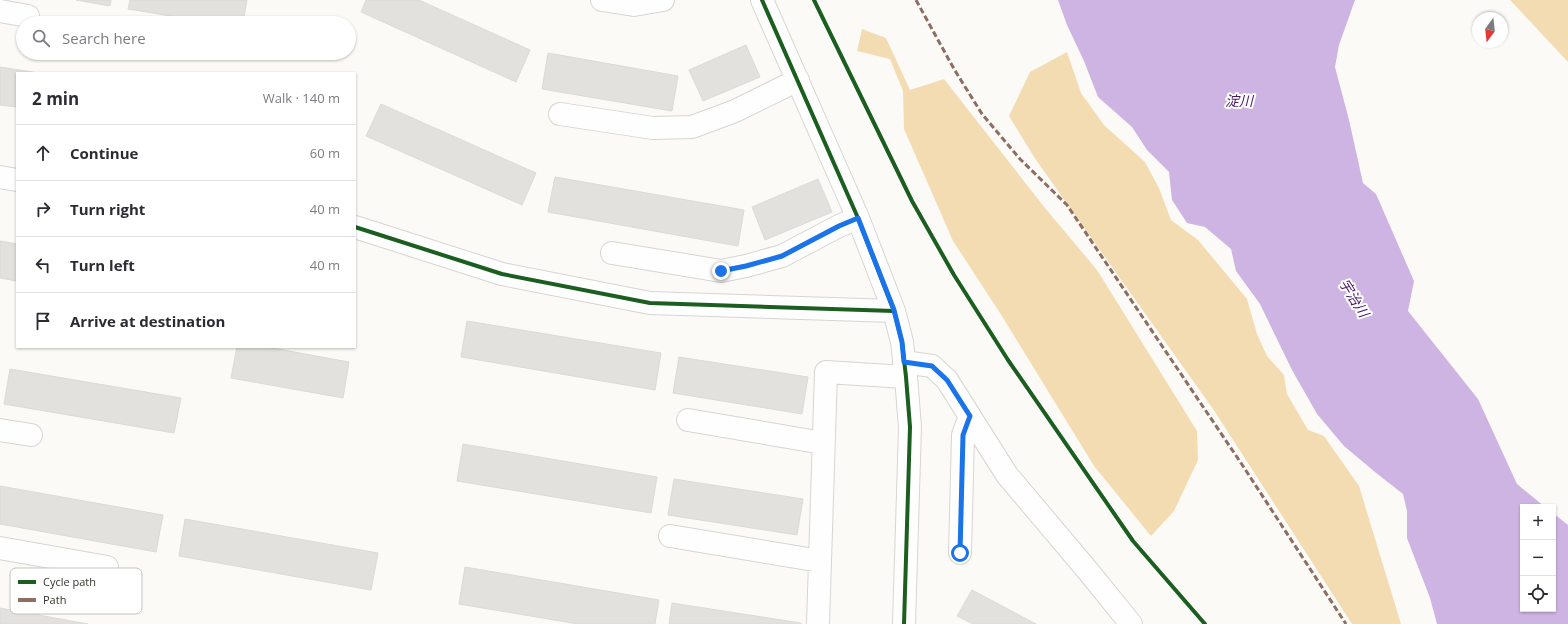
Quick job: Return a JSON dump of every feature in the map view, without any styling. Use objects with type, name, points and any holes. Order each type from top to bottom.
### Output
[{"type":"street","points":[[602,0],[634,5],[663,0]]},
{"type":"street","points":[[762,0],[858,218],[894,310],[902,342],[910,427],[904,624]]},
{"type":"street","points":[[0,12],[28,16]]},
{"type":"street","points":[[560,114],[653,128],[692,127],[735,111],[798,80]]},
{"type":"street","points":[[0,177],[16,180]]},
{"type":"street","points":[[612,253],[721,271],[782,256],[839,226],[858,218]]},
{"type":"street","points":[[356,227],[502,274],[650,303],[874,311],[894,310]]},
{"type":"street","points":[[818,624],[826,372],[905,369],[932,366],[947,380],[1007,475],[1088,571],[1130,624]]},
{"type":"street","points":[[960,553],[963,435],[970,416]]},
{"type":"street","points":[[688,420],[824,443]]},
{"type":"street","points":[[0,430],[31,435]]},
{"type":"street","points":[[670,536],[820,561]]},
{"type":"street","points":[[0,548],[107,567]]},
{"type":"shaded area","points":[[1510,0],[1568,0],[1568,62]]},
{"type":"shaded area","points":[[862,29],[886,38],[910,90],[944,79],[1045,208],[1097,270],[1197,431],[1198,460],[1174,511],[1151,536],[1094,466],[1000,313],[953,241],[904,129],[903,91],[890,59],[857,51]]},
{"type":"shaded area","points":[[1067,52],[1081,93],[1104,125],[1145,162],[1159,188],[1171,220],[1198,240],[1247,299],[1257,334],[1267,356],[1284,375],[1287,394],[1308,430],[1324,436],[1359,486],[1401,624],[1352,624],[1213,409],[1036,160],[1009,116],[1030,72]]},
{"type":"water","name":"淀川","points":[[1058,0],[1355,0],[1339,45],[1335,67],[1363,183],[1376,194],[1414,281],[1408,311],[1478,399],[1517,484],[1541,504],[1520,504],[1520,612],[1556,612],[1556,515],[1568,525],[1568,624],[1437,624],[1430,598],[1407,538],[1407,511],[1403,494],[1344,446],[1317,414],[1292,370],[1260,304],[1236,271],[1231,249],[1205,227],[1187,223],[1172,200],[1169,172],[1147,150],[1132,127],[1098,97],[1084,61],[1067,25]]},
{"type":"building","points":[[76,0],[111,0],[110,6]]},
{"type":"building","points":[[130,0],[247,0],[244,16],[171,16],[128,9]]},
{"type":"building","points":[[366,0],[419,0],[530,50],[516,82],[361,12]]},
{"type":"building","points":[[746,45],[760,77],[703,101],[689,70]]},
{"type":"building","points":[[548,53],[678,76],[672,111],[542,89]]},
{"type":"building","points":[[0,67],[32,72],[16,72],[16,107],[0,105]]},
{"type":"building","points":[[381,104],[536,173],[522,205],[366,136]]},
{"type":"building","points":[[555,177],[744,210],[738,246],[548,212]]},
{"type":"building","points":[[818,179],[832,212],[765,240],[752,207]]},
{"type":"building","points":[[0,241],[16,244],[16,281],[0,278]]},
{"type":"building","points":[[467,321],[661,353],[655,390],[461,357]]},
{"type":"building","points":[[237,348],[272,348],[349,362],[343,398],[231,378]]},
{"type":"building","points":[[679,357],[808,377],[802,414],[673,393]]},
{"type":"building","points":[[10,369],[181,398],[174,433],[4,404]]},
{"type":"building","points":[[463,444],[657,477],[651,513],[457,481]]},
{"type":"building","points":[[674,479],[803,499],[797,535],[668,515]]},
{"type":"building","points":[[0,486],[163,515],[156,552],[0,524]]},
{"type":"building","points":[[185,519],[378,553],[371,590],[179,556]]},
{"type":"building","points":[[465,567],[659,600],[655,624],[578,624],[459,604]]},
{"type":"building","points":[[972,590],[1036,624],[973,624],[957,616]]},
{"type":"building","points":[[672,603],[801,623],[801,624],[669,624]]},
{"type":"building","points":[[0,608],[10,610],[10,614],[33,614],[88,624],[0,624]]},
{"type":"marked path","points":[[916,0],[954,69],[982,114],[1020,159],[1067,205],[1241,463],[1346,624]]},
{"type":"cycle path","points":[[762,0],[858,218],[894,311],[902,342],[910,427],[904,624]]},
{"type":"cycle path","points":[[814,0],[912,201],[954,275],[1008,360],[1133,541],[1205,624]]},
{"type":"cycle path","points":[[356,227],[502,274],[650,303],[894,311]]},
{"type":"route","points":[[721,271],[782,256],[839,226],[858,218],[894,310],[902,342],[904,362],[932,366],[947,380],[970,416],[963,435],[960,553]]},
{"type":"water label","name":"宇治川","points":[[1354,298]]}]
